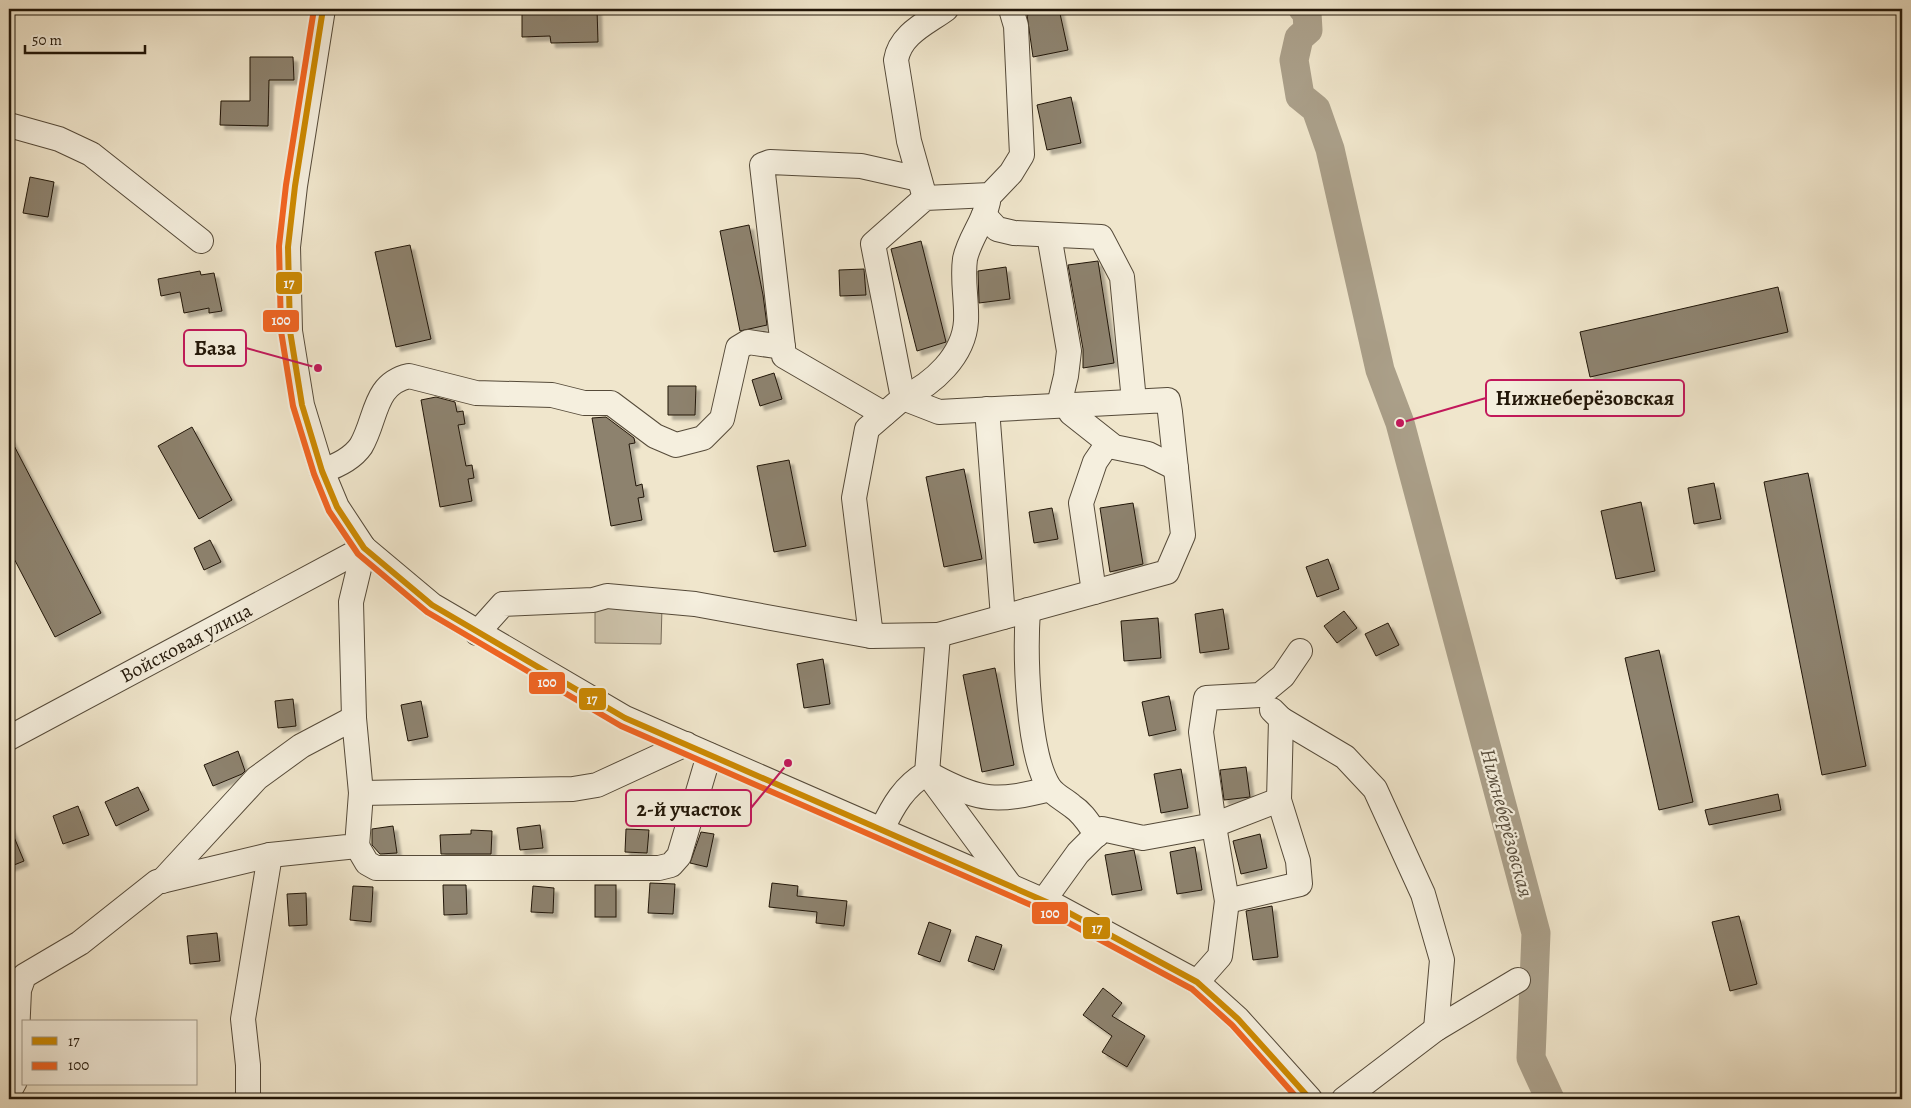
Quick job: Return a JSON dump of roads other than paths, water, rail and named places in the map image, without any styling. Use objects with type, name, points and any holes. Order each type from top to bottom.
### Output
[{"type":"street","points":[[323,9],[295,186],[288,247],[290,332],[302,405],[322,471],[337,507],[364,548],[432,606],[625,718],[1044,900],[1197,982],[1238,1019],[1310,1099]]},
{"type":"street","points":[[922,188],[909,141],[896,60],[897,50],[906,38],[946,9]]},
{"type":"street","points":[[871,636],[854,498],[867,429],[903,398],[929,383],[952,359],[965,330],[966,258],[987,205],[1022,156],[1016,26],[1011,9]]},
{"type":"street","points":[[9,132],[9,125],[59,139],[91,154],[201,241]]},
{"type":"street","points":[[884,414],[784,356],[762,164],[770,162],[861,166],[922,188],[987,205]]},
{"type":"street","points":[[903,398],[873,244],[922,188]]},
{"type":"street","points":[[987,205],[997,229],[1003,231],[1101,237],[1122,277],[1134,402]]},
{"type":"street","points":[[1049,235],[1069,351],[1062,405]]},
{"type":"street","points":[[322,471],[341,464],[360,446],[381,396],[388,385],[398,378],[409,376],[476,393],[552,395],[584,404],[611,404],[630,415],[655,436],[676,445],[703,438],[722,419],[738,348],[748,342],[783,347]]},
{"type":"street","points":[[477,633],[504,604],[593,600],[607,596],[695,604],[871,636],[938,635],[1167,572],[1183,535],[1168,400],[939,412],[903,398]]},
{"type":"street","points":[[1062,405],[1114,447],[1148,454],[1176,468]]},
{"type":"street","points":[[987,409],[1003,617]]},
{"type":"street","points":[[1094,592],[1081,503],[1095,462],[1108,443]]},
{"type":"street","points":[[364,548],[351,602],[354,718],[361,793],[357,846],[367,863],[376,868],[659,868],[671,865],[678,856],[709,755]]},
{"type":"street","name":"Войсковая улица","points":[[9,738],[364,548]]},
{"type":"street","points":[[1028,610],[1025,654],[1032,723],[1039,760],[1050,788],[1084,816],[1097,835]]},
{"type":"street","points":[[938,635],[927,773],[1010,885]]},
{"type":"street","points":[[1197,982],[1220,956],[1227,901],[1201,732],[1206,698],[1260,695],[1283,676],[1300,651]]},
{"type":"street","points":[[1260,695],[1281,719],[1345,757],[1375,789],[1423,894],[1442,960],[1436,1029]]},
{"type":"street","points":[[162,880],[257,778],[307,742],[354,718]]},
{"type":"street","points":[[1227,901],[1300,884],[1298,861],[1279,800],[1281,719]]},
{"type":"street","points":[[361,793],[573,789],[597,785],[686,744]]},
{"type":"street","points":[[927,773],[975,796],[1001,798],[1050,788]]},
{"type":"street","points":[[882,829],[894,804],[903,792],[916,779],[927,773]]},
{"type":"street","points":[[1044,900],[1078,854],[1102,829],[1143,838],[1214,825],[1279,800]]},
{"type":"street","points":[[9,1092],[15,1081],[19,990],[24,976],[80,943],[162,880],[270,855],[357,846]]},
{"type":"street","points":[[248,1099],[248,1065],[243,1019],[270,855]]},
{"type":"street","points":[[1344,1099],[1436,1029],[1518,980]]},
{"type":"waterway","name":"Нижнеберёзовская","points":[[1303,9],[1307,13],[1308,30],[1299,38],[1294,60],[1300,96],[1316,109],[1330,149],[1380,370],[1400,423],[1536,933],[1531,1058],[1550,1099]]},
{"type":"place","name":"База","points":[[318,368]]},
{"type":"place","name":"Нижнеберёзовская","points":[[1400,423]]},
{"type":"place","name":"2-й участок","points":[[788,763]]}]
